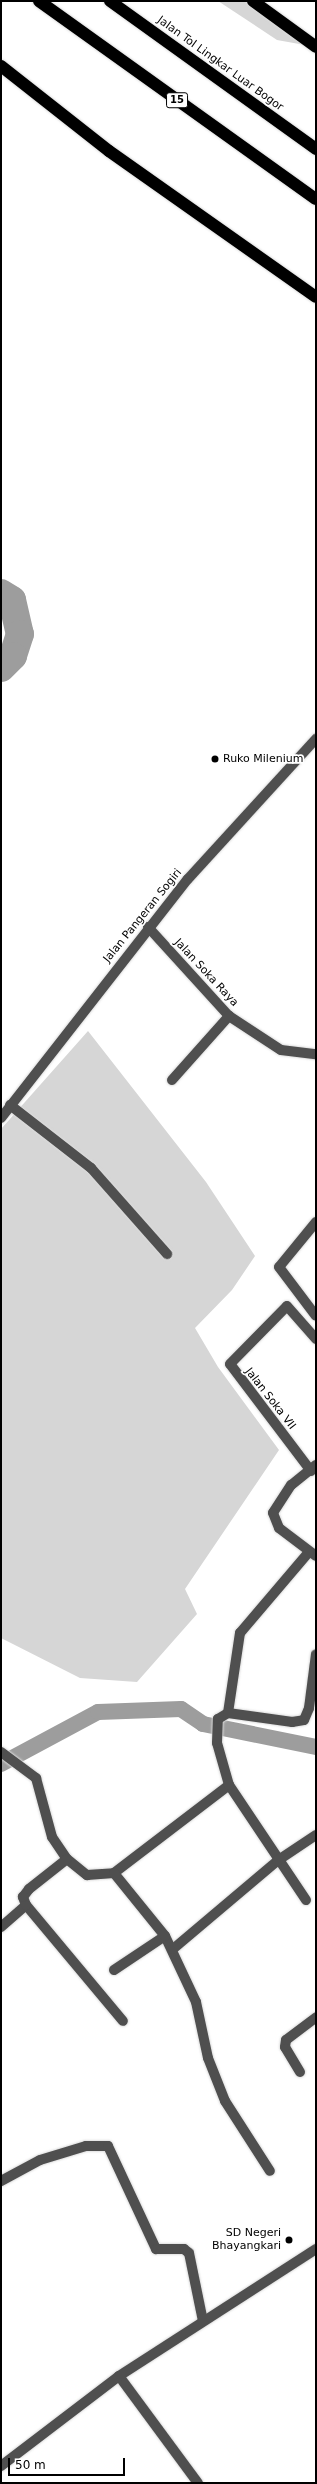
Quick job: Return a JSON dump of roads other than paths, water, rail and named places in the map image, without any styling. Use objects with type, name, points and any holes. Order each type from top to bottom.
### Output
[{"type":"highway","name":"15","points":[[39,1],[316,199]]},
{"type":"highway","name":"Jalan Tol Lingkar Luar Bogor","points":[[110,1],[316,149]]},
{"type":"highway","points":[[253,1],[316,47]]},
{"type":"highway","points":[[1,66],[109,151],[316,298]]},
{"type":"street","name":"Jalan Pangeran Sogiri","points":[[1,1118],[148,927],[316,738]]},
{"type":"street","name":"Jalan Soka Raya","points":[[148,927],[229,1016],[281,1050],[316,1054]]},
{"type":"street","points":[[172,1080],[229,1016]]},
{"type":"street","points":[[10,1105],[91,1168],[167,1254]]},
{"type":"street","points":[[316,1222],[279,1267],[316,1316]]},
{"type":"street","name":"Jalan Soka VII","points":[[314,1468],[230,1364],[287,1306],[316,1339]]},
{"type":"street","points":[[228,1713],[240,1633],[312,1554],[280,1528],[273,1513],[291,1485],[314,1468]]},
{"type":"street","points":[[306,1900],[277,1861],[229,1785],[217,1743],[218,1719],[228,1713],[292,1722],[304,1720],[310,1708],[316,1654]]},
{"type":"street","points":[[2,1753],[17,1761],[39,1783],[45,1817],[52,1838],[67,1859],[87,1875],[114,1873],[229,1785]]},
{"type":"street","points":[[173,1949],[277,1861],[316,1835]]},
{"type":"street","points":[[67,1859],[29,1889],[23,1897],[26,1905],[123,2021]]},
{"type":"street","points":[[114,1873],[165,1936],[173,1949],[196,2002],[208,2058],[225,2101],[270,2171]]},
{"type":"street","points":[[1,1927],[26,1905]]},
{"type":"street","points":[[114,1970],[165,1936]]},
{"type":"street","points":[[300,2072],[285,2047],[286,2040],[316,2017]]},
{"type":"street","points":[[1,2181],[40,2160],[86,2146],[108,2146],[156,2249],[184,2249],[189,2253],[203,2321]]},
{"type":"street","points":[[1,2466],[118,2376],[203,2321],[239,2302],[316,2250]]},
{"type":"street","points":[[118,2376],[198,2483]]},
{"type":"waterway","points":[[1,593],[12,600],[20,634],[13,656],[1,668]]},
{"type":"waterway","points":[[1,1764],[98,1712],[181,1709],[203,1724],[316,1747]]},
{"type":"place","name":"Ruko Milenium","points":[[215,759]]},
{"type":"place","name":"SD Negeri Bhayangkari","points":[[289,2240]]}]
